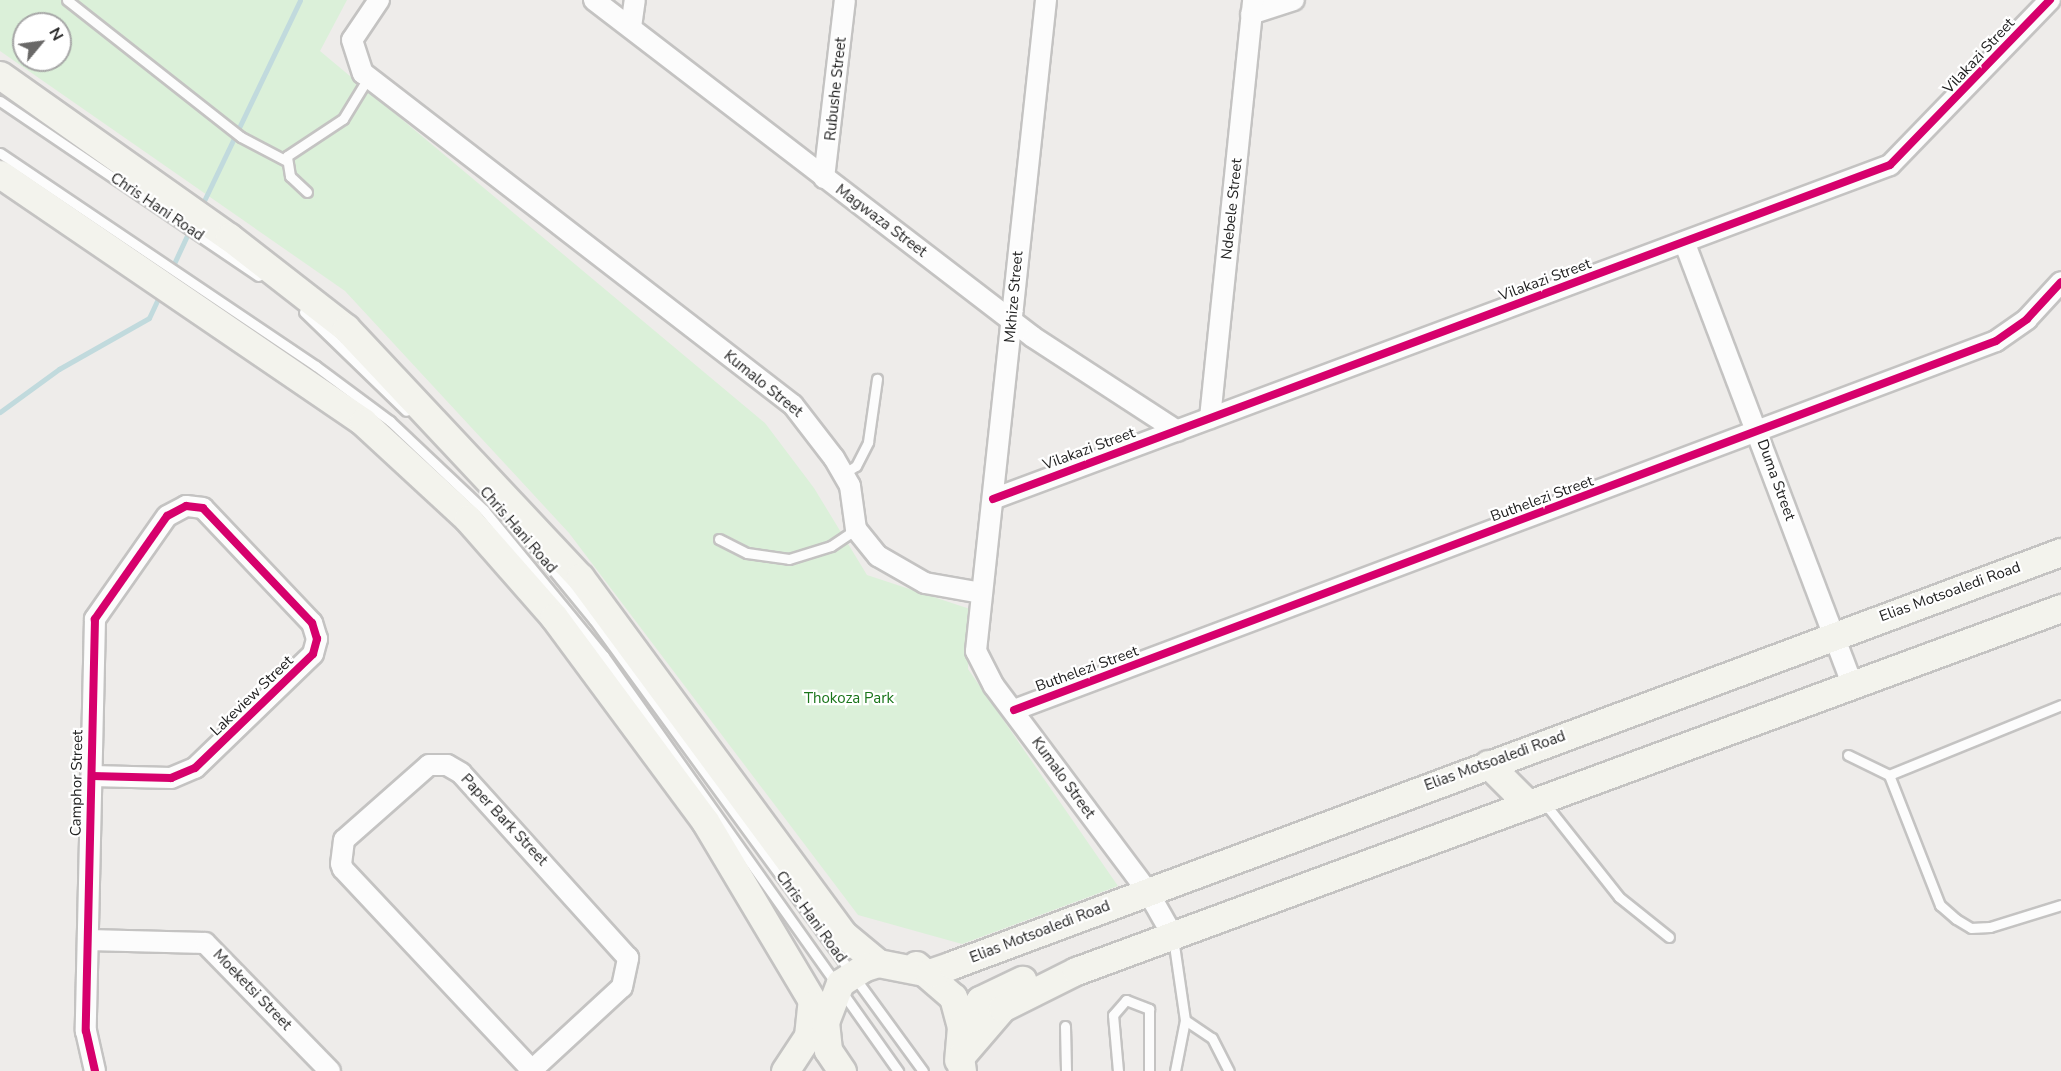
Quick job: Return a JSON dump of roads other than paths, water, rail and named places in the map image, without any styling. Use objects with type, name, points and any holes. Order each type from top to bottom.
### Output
[{"type":"main road","name":"Chris Hani Road","points":[[0,75],[127,177],[346,328],[509,496],[580,577],[843,934],[878,963]]},
{"type":"main road","name":"Chris Hani Road","points":[[0,174],[100,230],[207,303],[363,422],[512,568],[705,821],[810,997],[842,1071]]},
{"type":"main road","name":"Elias Motsoaledi Road","points":[[929,973],[2061,552]]},
{"type":"main road","points":[[957,1066],[961,1027],[969,1010],[1007,984],[1076,970],[1173,936],[2061,608]]},
{"type":"main road","points":[[1488,764],[1535,802]]},
{"type":"main road","points":[[819,901],[858,933],[929,973],[953,997],[961,1027]]},
{"type":"main road","points":[[825,1032],[846,978],[878,963],[929,973]]},
{"type":"main road","points":[[957,1066],[1002,1008],[1076,970]]},
{"type":"main road","points":[[785,1071],[808,1036],[810,997]]},
{"type":"street","points":[[363,71],[353,36],[379,0]]},
{"type":"street","name":"Magwaza Street","points":[[594,0],[1012,320],[1176,431]]},
{"type":"street","points":[[631,27],[635,0]]},
{"type":"street","name":"Rubushe Street","points":[[824,178],[845,0]]},
{"type":"street","name":"Mkhize Street","points":[[982,593],[1046,0]]},
{"type":"street","points":[[1252,7],[1294,0]]},
{"type":"street","name":"Vilakazi Street","points":[[993,499],[1685,244],[1890,165],[2050,0]]},
{"type":"street","name":"Ndebele Street","points":[[1210,418],[1252,7]]},
{"type":"street","name":"Kumalo Street","points":[[363,71],[793,405],[843,474],[856,529],[865,545],[902,573],[982,593],[976,651],[1014,710],[1148,892],[1173,936]]},
{"type":"street","name":"Duma Street","points":[[1685,244],[1852,684]]},
{"type":"street","name":"Buthelezi Street","points":[[1014,710],[1758,433],[1996,340],[2013,332],[2061,282]]},
{"type":"street","name":"Lakeview Street","points":[[92,776],[171,778],[195,768],[304,666],[316,646],[312,623],[212,513],[186,506],[167,516]]},
{"type":"street","name":"Camphor Street","points":[[95,1071],[86,1031],[95,619],[167,516]]},
{"type":"street","name":"Paper Bark Street","points":[[429,765],[447,765],[461,773],[628,958],[622,987],[533,1071],[341,864],[344,840],[429,765]]},
{"type":"street","name":"Moeketsi Street","points":[[89,940],[205,943],[330,1071]]},
{"type":"street","points":[[792,1071],[825,1032]]},
{"type":"lane","points":[[67,0],[242,137],[285,160],[290,176],[308,192]]},
{"type":"lane","points":[[285,160],[343,119],[363,71]]},
{"type":"lane","name":"Chris Hani Road","points":[[0,101],[127,177]]},
{"type":"lane","name":"Chris Hani Road","points":[[0,153],[100,230]]},
{"type":"lane","name":"Chris Hani Road","points":[[230,247],[336,340],[498,505],[594,620],[846,978],[898,1071]]},
{"type":"lane","name":"Chris Hani Road","points":[[207,303],[390,421],[484,510],[604,656],[846,978],[923,1071]]},
{"type":"lane","points":[[843,474],[856,466],[868,442],[877,379]]},
{"type":"lane","points":[[719,539],[747,553],[789,559],[831,546],[856,529]]},
{"type":"lane","points":[[1889,775],[2061,705]]},
{"type":"lane","points":[[1848,755],[1889,775],[1940,905],[1956,919],[1971,928],[1990,927],[2061,904]]},
{"type":"lane","points":[[1535,802],[1619,897],[1669,937]]},
{"type":"lane","points":[[1173,936],[1185,1020],[1175,1071]]},
{"type":"lane","points":[[1118,1071],[1113,1015],[1126,999],[1149,1009],[1149,1071]]},
{"type":"lane","points":[[1185,1020],[1222,1050],[1229,1071]]},
{"type":"lane","points":[[1065,1026],[1066,1071]]},
{"type":"waterway","points":[[201,207],[300,0]]},
{"type":"waterway","points":[[171,270],[190,229]]},
{"type":"waterway","points":[[0,412],[59,369],[149,318],[161,292]]},
{"type":"park label","name":"Thokoza Park","points":[[849,699]]}]
